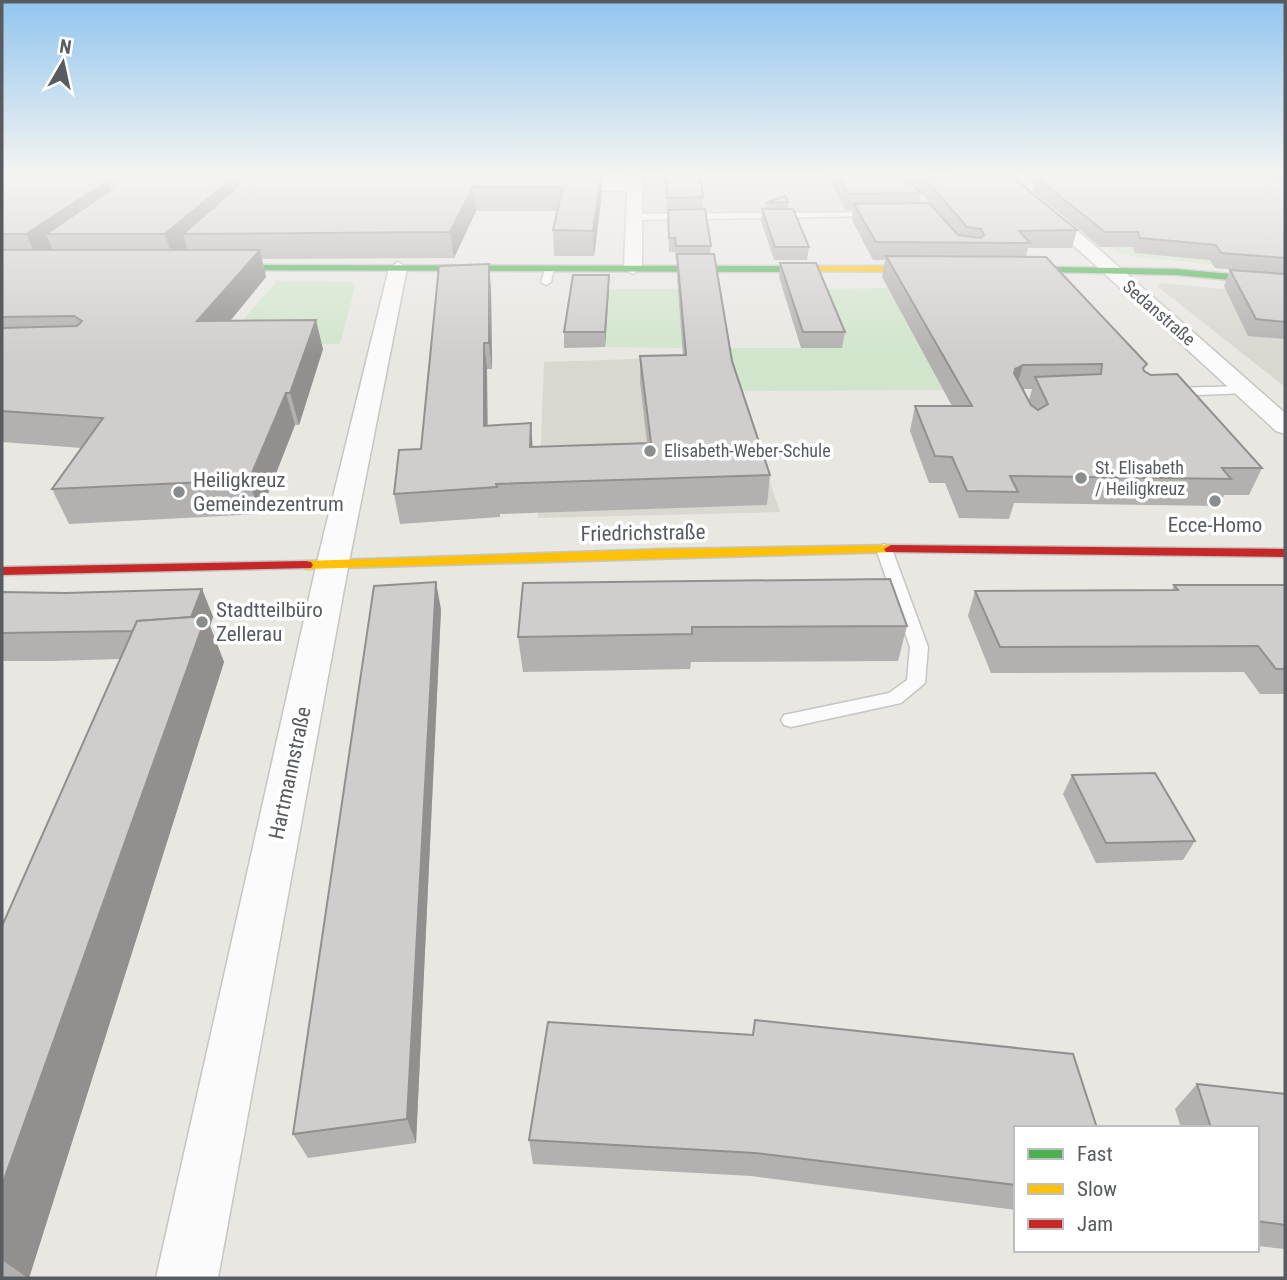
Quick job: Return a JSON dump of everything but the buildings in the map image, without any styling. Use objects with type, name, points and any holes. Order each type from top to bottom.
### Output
[{"type":"street","points":[[633,268],[634,235]]},
{"type":"street","name":"Sedanstraße","points":[[1069,235],[1285,426]]},
{"type":"street","points":[[200,268],[398,268],[547,275],[633,268],[951,269]]},
{"type":"street","name":"Hartmannstraße","points":[[187,1278],[333,562],[398,268]]},
{"type":"street","points":[[988,269],[1108,269],[1285,282]]},
{"type":"street","name":"Friedrichstraße","points":[[2,571],[140,571],[333,562],[884,548],[1285,553]]},
{"type":"lane","points":[[1155,392],[1245,390]]},
{"type":"lane","points":[[791,720],[894,698],[916,683],[919,647],[884,548]]},
{"type":"shaded area","points":[[1161,283],[1285,295],[1285,387],[1157,286]]},
{"type":"shaded area","name":"Elisabeth-Weber-Schule","points":[[726,356],[780,512],[538,518],[544,362]]},
{"type":"green space","points":[[1101,239],[1279,265],[1285,271],[1135,257],[1116,251]]},
{"type":"green space","points":[[277,281],[352,282],[355,287],[340,344],[220,346]]},
{"type":"green space","points":[[888,288],[943,390],[738,391],[724,348],[842,348],[819,289]]},
{"type":"green space","points":[[609,289],[678,289],[683,348],[605,347]]},
{"type":"traffic: fast","points":[[210,268],[788,269]]},
{"type":"traffic: fast","points":[[1005,269],[1176,272],[1285,282]]},
{"type":"traffic: slow","points":[[788,269],[938,269]]},
{"type":"traffic: slow","points":[[306,565],[664,553],[891,549]]},
{"type":"traffic: jam","points":[[891,549],[1285,553]]},
{"type":"traffic: jam","points":[[2,571],[306,565]]},
{"type":"place","name":"Elisabeth-Weber-Schule","points":[[650,451]]},
{"type":"place","name":"St. Elisabeth / Heiligkreuz","points":[[1081,478]]},
{"type":"place","name":"Heiligkreuz Gemeindezentrum","points":[[179,492]]},
{"type":"place","name":"Ecce-Homo","points":[[1215,501]]},
{"type":"place","name":"Stadtteilbüro Zellerau","points":[[202,622]]}]
